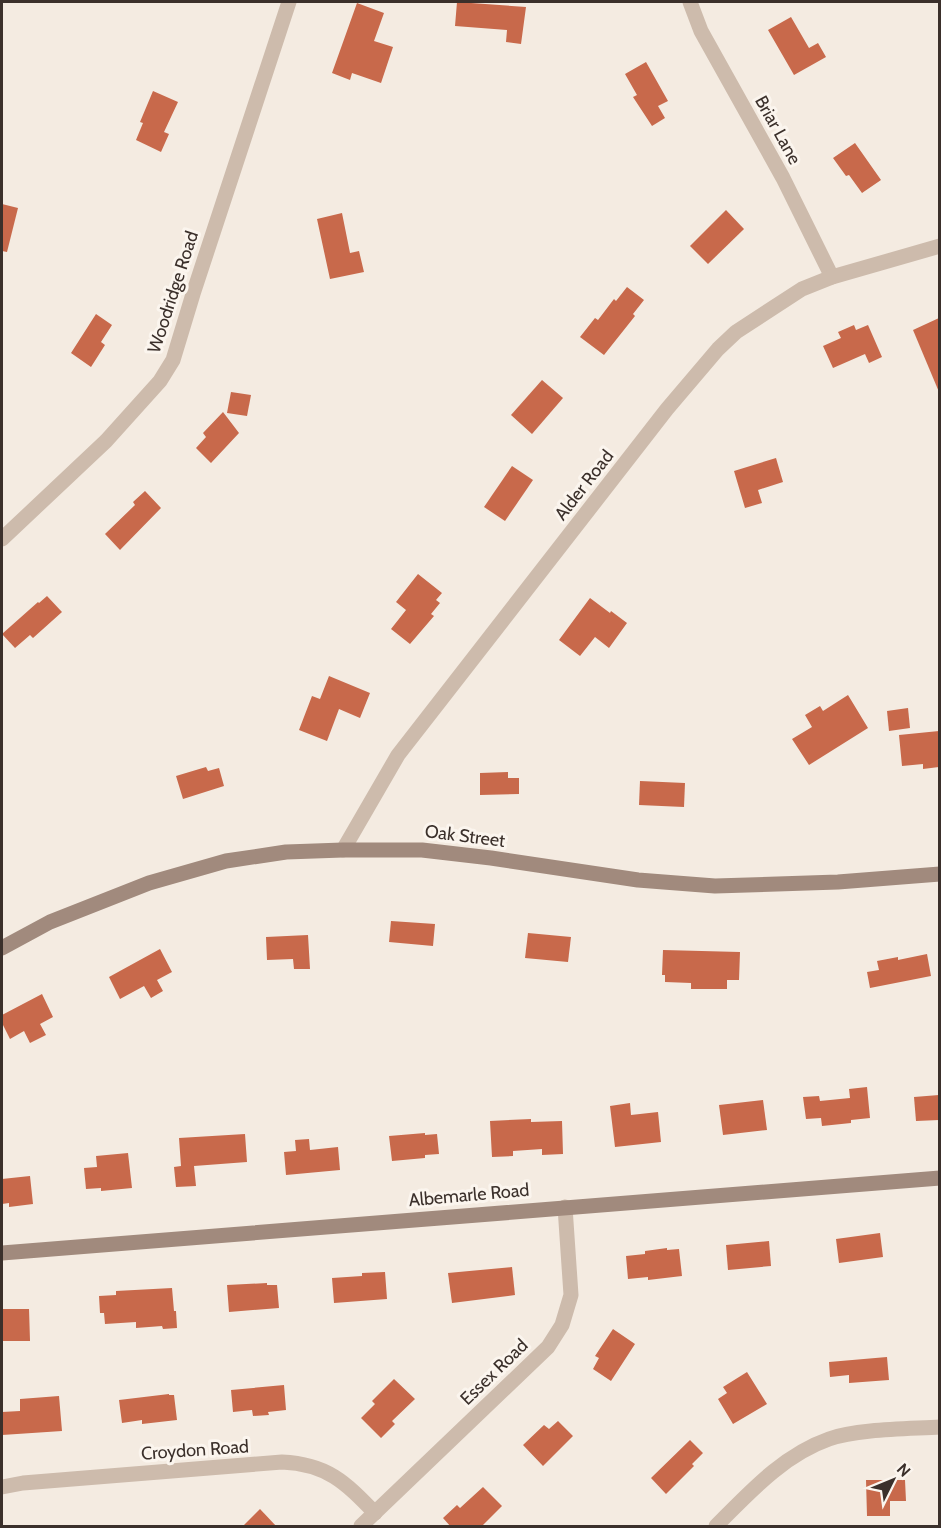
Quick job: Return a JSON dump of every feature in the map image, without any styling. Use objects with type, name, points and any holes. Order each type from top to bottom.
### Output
[{"type":"street","name":"Woodridge Road","points":[[2,539],[106,441],[160,381],[173,360],[290,2]]},
{"type":"street","name":"Briar Lane","points":[[690,2],[701,31],[783,178],[832,277]]},
{"type":"street","name":"Alder Road","points":[[343,850],[398,754],[668,408],[711,357],[736,332],[802,290],[832,277],[939,246]]},
{"type":"street","name":"Oak Street","points":[[2,948],[50,921],[149,883],[226,861],[286,852],[422,850],[638,880],[715,886],[838,882],[939,874]]},
{"type":"street","name":"Albemarle Road","points":[[2,1253],[939,1178]]},
{"type":"street","name":"Essex Road","points":[[361,1527],[548,1347],[562,1325],[571,1294],[565,1207]]},
{"type":"street","points":[[716,1527],[761,1482],[805,1449],[830,1438],[853,1434],[939,1426]]},
{"type":"street","name":"Croydon Road","points":[[2,1487],[22,1483],[282,1462],[301,1463],[320,1468],[335,1477],[354,1491],[375,1513]]},
{"type":"building","points":[[457,2],[526,7],[521,44],[506,42],[507,30],[455,26]]},
{"type":"building","points":[[357,3],[384,13],[374,41],[393,47],[381,83],[352,73],[350,80],[332,73]]},
{"type":"building","points":[[791,17],[809,48],[818,43],[826,57],[794,75],[768,30]]},
{"type":"building","points":[[646,62],[668,101],[658,106],[665,118],[652,126],[633,97],[637,95],[625,74]]},
{"type":"building","points":[[153,91],[178,102],[164,132],[169,134],[161,152],[136,140],[143,123],[140,122]]},
{"type":"building","points":[[855,143],[881,180],[862,193],[833,158]]},
{"type":"building","points":[[2,204],[18,208],[7,252],[2,251]]},
{"type":"building","points":[[726,210],[744,229],[708,264],[690,246]]},
{"type":"building","points":[[342,213],[350,253],[359,251],[364,272],[330,279],[317,219]]},
{"type":"building","points":[[627,287],[644,300],[633,314],[635,316],[604,355],[580,337],[595,318],[598,320],[614,299],[616,301]]},
{"type":"building","points":[[96,314],[112,325],[101,342],[105,345],[91,367],[71,353]]},
{"type":"building","points":[[939,318],[939,392],[913,330]]},
{"type":"building","points":[[854,325],[856,330],[868,325],[882,357],[869,363],[865,354],[833,368],[823,346],[841,338],[838,332]]},
{"type":"building","points":[[542,380],[563,398],[532,434],[511,415]]},
{"type":"building","points":[[231,392],[251,395],[247,416],[227,413]]},
{"type":"building","points":[[223,412],[239,433],[211,463],[196,448],[206,437],[203,433]]},
{"type":"building","points":[[776,458],[783,482],[758,490],[762,503],[745,508],[734,471]]},
{"type":"building","points":[[512,466],[533,480],[505,521],[484,507]]},
{"type":"building","points":[[145,491],[161,508],[120,550],[105,534],[135,505],[133,502]]},
{"type":"building","points":[[418,574],[442,593],[436,600],[440,603],[431,614],[434,616],[410,644],[391,629],[406,610],[396,602]]},
{"type":"building","points":[[47,596],[62,612],[33,638],[30,635],[15,648],[2,634]]},
{"type":"building","points":[[590,598],[627,623],[609,648],[595,637],[580,656],[559,640]]},
{"type":"building","points":[[329,676],[370,693],[360,718],[339,709],[327,741],[299,730],[312,696],[320,699]]},
{"type":"building","points":[[848,695],[868,728],[809,765],[792,739],[812,727],[805,715],[820,706],[823,711]]},
{"type":"building","points":[[908,708],[910,728],[889,731],[887,711]]},
{"type":"building","points":[[939,731],[939,767],[923,769],[923,764],[902,766],[899,735]]},
{"type":"building","points":[[206,767],[208,771],[219,768],[224,786],[183,799],[176,776]]},
{"type":"building","points":[[508,772],[508,778],[519,778],[519,794],[480,795],[480,773]]},
{"type":"building","points":[[640,781],[685,783],[684,807],[639,805]]},
{"type":"building","points":[[391,921],[435,924],[433,946],[389,942]]},
{"type":"building","points":[[528,933],[571,937],[568,962],[525,958]]},
{"type":"building","points":[[308,935],[310,969],[294,969],[293,959],[267,960],[266,937]]},
{"type":"building","points":[[160,949],[172,972],[157,980],[163,991],[151,998],[144,986],[120,999],[109,977]]},
{"type":"building","points":[[663,950],[740,952],[739,980],[727,980],[727,989],[691,989],[691,983],[665,982],[665,975],[662,975]]},
{"type":"building","points":[[927,954],[931,976],[870,988],[867,972],[879,970],[877,961],[898,957],[898,960]]},
{"type":"building","points":[[42,994],[53,1017],[40,1024],[46,1035],[30,1043],[24,1031],[10,1039],[2,1023],[2,1015]]},
{"type":"building","points":[[867,1087],[870,1118],[851,1120],[851,1123],[822,1126],[821,1118],[806,1119],[803,1097],[819,1096],[820,1101],[850,1098],[849,1089]]},
{"type":"building","points":[[939,1095],[939,1120],[916,1121],[914,1097]]},
{"type":"building","points":[[763,1100],[767,1130],[723,1135],[719,1105]]},
{"type":"building","points":[[630,1103],[631,1115],[658,1112],[661,1142],[615,1147],[610,1106]]},
{"type":"building","points":[[531,1119],[531,1122],[562,1121],[563,1154],[542,1155],[542,1149],[513,1151],[513,1156],[492,1157],[490,1121]]},
{"type":"building","points":[[425,1133],[425,1135],[437,1134],[439,1154],[425,1155],[425,1158],[392,1161],[389,1136]]},
{"type":"building","points":[[245,1134],[247,1162],[194,1166],[196,1186],[176,1187],[174,1167],[181,1166],[179,1138]]},
{"type":"building","points":[[309,1139],[310,1150],[338,1147],[340,1170],[286,1175],[284,1152],[296,1151],[295,1140]]},
{"type":"building","points":[[128,1153],[132,1188],[101,1191],[101,1188],[86,1189],[84,1168],[97,1167],[96,1156]]},
{"type":"building","points":[[30,1176],[33,1204],[9,1207],[9,1203],[2,1204],[2,1179]]},
{"type":"building","points":[[880,1233],[883,1257],[839,1263],[836,1239]]},
{"type":"building","points":[[769,1241],[771,1266],[728,1270],[726,1245]]},
{"type":"building","points":[[667,1248],[667,1250],[679,1249],[682,1276],[648,1280],[648,1277],[628,1279],[626,1256]]},
{"type":"building","points":[[512,1267],[515,1295],[452,1303],[448,1273]]},
{"type":"building","points":[[385,1272],[387,1299],[334,1303],[332,1278]]},
{"type":"building","points":[[267,1283],[267,1285],[277,1285],[279,1308],[229,1312],[227,1285]]},
{"type":"building","points":[[172,1288],[177,1328],[163,1329],[162,1326],[136,1328],[136,1322],[105,1324],[104,1313],[100,1313],[99,1296],[116,1295],[116,1291]]},
{"type":"building","points":[[2,1309],[29,1309],[30,1341],[2,1341]]},
{"type":"building","points":[[613,1329],[635,1344],[611,1381],[593,1369],[599,1358],[595,1356]]},
{"type":"building","points":[[887,1357],[889,1380],[849,1383],[849,1375],[830,1377],[829,1362]]},
{"type":"building","points":[[747,1372],[767,1404],[733,1424],[718,1399],[727,1393],[723,1387]]},
{"type":"building","points":[[394,1379],[415,1399],[392,1421],[395,1424],[381,1438],[361,1418],[375,1404],[372,1401]]},
{"type":"building","points":[[284,1385],[286,1410],[268,1412],[269,1415],[253,1416],[252,1410],[233,1412],[231,1390]]},
{"type":"building","points":[[174,1395],[177,1420],[142,1424],[142,1420],[122,1423],[119,1400]]},
{"type":"building","points":[[59,1396],[62,1431],[2,1435],[2,1412],[20,1411],[20,1399]]},
{"type":"building","points":[[558,1421],[573,1436],[543,1466],[523,1445],[544,1425],[549,1429]]},
{"type":"building","points":[[690,1440],[703,1453],[692,1464],[694,1466],[666,1494],[651,1478]]},
{"type":"building","points":[[866,1480],[905,1480],[906,1501],[890,1501],[890,1516],[867,1516]]},
{"type":"building","points":[[483,1487],[502,1506],[481,1527],[451,1527],[443,1518],[457,1505],[460,1508]]},
{"type":"building","points":[[260,1509],[277,1527],[242,1527]]}]
